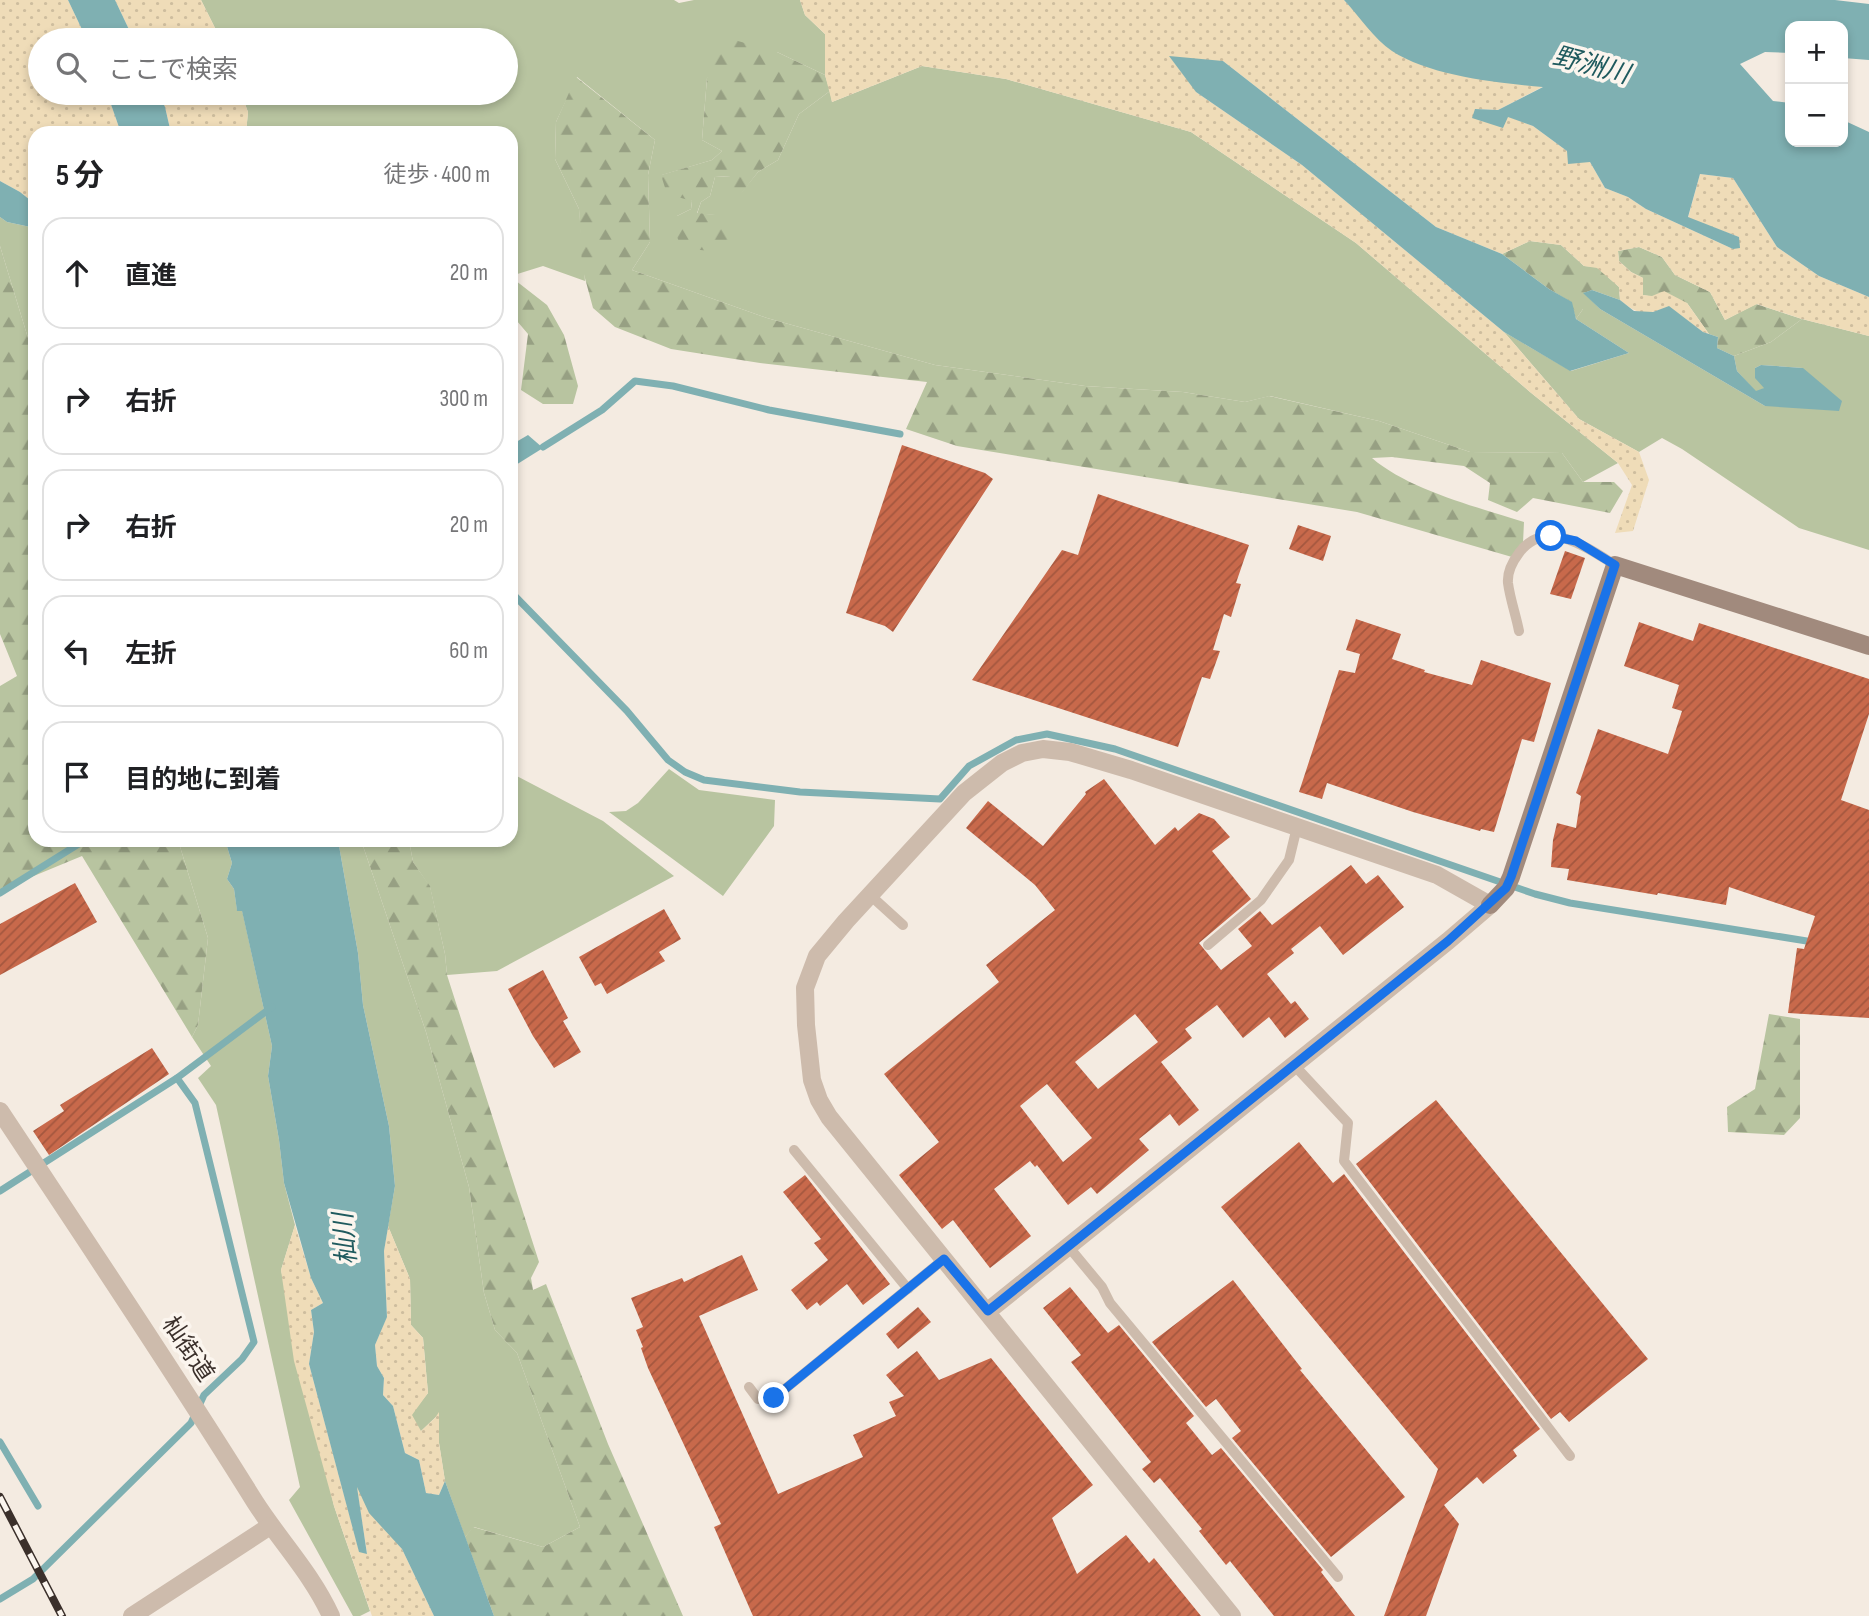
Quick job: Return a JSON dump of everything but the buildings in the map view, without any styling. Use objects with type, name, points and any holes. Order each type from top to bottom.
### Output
[{"type":"street","points":[[988,1311],[1490,905],[1509,883],[1615,565],[1869,646]]},
{"type":"street","points":[[1232,1616],[829,1117],[812,1080],[805,988],[817,956],[964,793],[1002,763],[1022,753],[1044,749],[1070,752],[1132,770],[1437,875],[1490,905]]},
{"type":"street","name":"杣街道","points":[[0,1111],[192,1399],[270,1526],[320,1591],[331,1616]]},
{"type":"street","points":[[132,1616],[270,1526]]},
{"type":"lane","points":[[1519,631],[1508,580],[1512,564],[1532,540],[1551,536],[1576,541],[1615,565]]},
{"type":"lane","points":[[1208,945],[1261,900],[1289,860],[1297,827]]},
{"type":"lane","points":[[870,895],[903,925]]},
{"type":"lane","points":[[1294,1065],[1348,1124],[1343,1161],[1570,1456]]},
{"type":"lane","points":[[794,1150],[908,1289]]},
{"type":"lane","points":[[1068,1246],[1102,1287],[1111,1303],[1338,1577]]},
{"type":"lane","points":[[749,1387],[758,1399],[774,1398],[944,1259]]},
{"type":"green space","points":[[201,0],[674,0],[679,3],[694,0],[800,0],[805,15],[825,34],[825,75],[777,52],[707,78],[702,140],[722,151],[712,160],[662,175],[692,201],[691,209],[677,216],[715,215],[697,214],[701,202],[710,196],[715,177],[731,176],[741,193],[758,172],[778,160],[799,114],[830,91],[832,102],[922,66],[1006,79],[1191,132],[1356,243],[1530,392],[1618,463],[1583,482],[1562,453],[1470,452],[1379,421],[1270,396],[1245,402],[1183,392],[1085,386],[935,365],[767,318],[632,270],[650,242],[648,175],[655,140],[577,77],[556,122],[555,159],[579,209],[585,281],[543,266],[518,274],[518,126],[247,126],[248,112],[245,105],[518,105],[518,28],[215,28]]},
{"type":"green space","points":[[727,38],[777,52],[825,75],[830,91],[799,114],[778,160],[758,172],[741,194],[734,192],[730,176],[715,177],[710,196],[701,202],[697,213],[715,215],[727,220],[733,234],[719,252],[682,248],[677,237],[677,216],[691,209],[692,201],[667,194],[661,175],[712,160],[722,151],[702,140],[707,78]]},
{"type":"green space","points":[[576,77],[655,140],[648,175],[650,242],[632,270],[767,318],[935,365],[1085,386],[1183,392],[1245,402],[1269,396],[1379,421],[1470,452],[1562,453],[1583,482],[1614,482],[1623,491],[1610,513],[1533,498],[1517,512],[1488,500],[1490,483],[1464,466],[1392,457],[1372,458],[1424,488],[1524,522],[1523,543],[1512,557],[1357,512],[957,446],[906,429],[927,382],[760,363],[671,349],[615,327],[593,308],[582,267],[579,209],[555,159],[556,122]]},
{"type":"green space","points":[[0,217],[7,222],[28,226],[28,338],[0,246]]},
{"type":"green space","points":[[1530,241],[1561,245],[1584,266],[1597,267],[1619,287],[1620,300],[1592,290],[1584,293],[1600,309],[1583,309],[1576,319],[1571,302],[1502,254]]},
{"type":"green space","points":[[0,246],[28,338],[28,847],[180,847],[208,938],[198,1025],[192,1037],[82,856],[0,890],[0,686],[17,676],[0,634]]},
{"type":"green space","points":[[1639,247],[1662,257],[1675,275],[1710,292],[1725,320],[1756,304],[1802,319],[1771,342],[1734,356],[1717,348],[1718,337],[1709,334],[1687,303],[1643,295],[1643,278],[1619,261],[1618,251]]},
{"type":"green space","points":[[518,282],[547,305],[564,335],[578,386],[573,404],[543,404],[521,390],[528,334],[518,322]]},
{"type":"green space","points":[[1583,309],[1600,309],[1765,406],[1803,368],[1761,365],[1755,368],[1765,388],[1756,392],[1737,371],[1734,356],[1771,342],[1802,319],[1869,336],[1869,550],[1799,528],[1662,438],[1639,452],[1579,419],[1504,332],[1571,371],[1629,353],[1576,319]]},
{"type":"green space","points":[[669,769],[699,790],[775,800],[774,826],[723,896],[609,812],[626,811],[638,803]]},
{"type":"green space","points":[[518,777],[603,821],[674,876],[497,971],[447,975],[430,887],[413,862],[410,847],[518,847]]},
{"type":"green space","points":[[180,847],[227,847],[232,863],[227,879],[234,889],[237,910],[242,910],[272,1046],[268,1076],[284,1183],[295,1225],[281,1270],[334,1506],[370,1611],[360,1616],[353,1616],[289,1500],[300,1487],[216,1105],[198,1078],[211,1066],[192,1037],[198,1025],[208,938]]},
{"type":"green space","points":[[339,847],[363,847],[426,1032],[469,1187],[484,1293],[495,1330],[517,1353],[580,1527],[543,1547],[474,1527],[465,1537],[445,1481],[439,1443],[439,1414],[420,1432],[411,1414],[428,1393],[423,1338],[411,1325],[410,1279],[388,1226],[395,1186],[389,1126],[363,1005],[358,953]]},
{"type":"green space","points":[[363,847],[410,847],[413,862],[430,886],[447,975],[539,1262],[531,1278],[533,1290],[546,1284],[608,1444],[683,1616],[494,1616],[465,1537],[473,1527],[543,1547],[580,1527],[517,1353],[495,1330],[484,1293],[469,1187],[426,1032]]},
{"type":"green space","points":[[1769,1014],[1800,1019],[1800,1118],[1784,1135],[1728,1132],[1727,1107],[1755,1089]]},
{"type":"sand","points":[[0,0],[68,0],[81,28],[28,28],[28,105],[111,105],[119,126],[28,126],[28,198],[0,181]]},
{"type":"sand","points":[[115,0],[201,0],[215,28],[128,28]]},
{"type":"sand","points":[[800,0],[1344,0],[1390,49],[1544,86],[1498,110],[1475,109],[1507,116],[1533,126],[1567,151],[1590,162],[1605,188],[1733,249],[1739,237],[1688,218],[1700,174],[1733,178],[1777,247],[1819,276],[1869,297],[1869,336],[1757,304],[1725,320],[1710,292],[1675,275],[1662,257],[1639,247],[1618,251],[1619,261],[1643,278],[1643,295],[1652,296],[1664,291],[1687,303],[1709,334],[1669,307],[1648,313],[1632,309],[1620,300],[1619,287],[1597,268],[1584,266],[1561,245],[1530,241],[1502,254],[1436,227],[1223,61],[1196,92],[1302,165],[1504,332],[1579,419],[1639,452],[1649,480],[1633,531],[1615,533],[1632,485],[1618,463],[1530,392],[1356,243],[1191,132],[1006,79],[922,66],[832,102],[825,75],[825,34],[805,15]]},
{"type":"sand","points":[[164,105],[245,105],[248,112],[247,126],[169,126]]},
{"type":"sand","points":[[295,1225],[311,1278],[323,1303],[311,1310],[314,1332],[309,1364],[359,1551],[367,1553],[356,1483],[402,1549],[434,1616],[372,1616],[334,1506],[294,1361],[281,1270]]},
{"type":"sand","points":[[388,1226],[410,1279],[411,1325],[423,1338],[428,1393],[412,1415],[421,1431],[439,1412],[439,1443],[445,1481],[439,1495],[426,1493],[419,1460],[405,1453],[393,1406],[383,1395],[384,1378],[377,1366],[375,1345],[387,1316],[384,1251]]},
{"type":"water","points":[[68,0],[115,0],[128,28],[81,28]]},
{"type":"water","name":"野洲川","points":[[1344,0],[1835,0],[1869,4],[1869,60],[1848,58],[1848,21],[1785,21],[1785,53],[1765,52],[1740,64],[1773,101],[1785,102],[1785,147],[1848,147],[1848,122],[1869,132],[1869,297],[1819,276],[1777,247],[1733,178],[1700,174],[1688,217],[1739,237],[1740,248],[1733,249],[1605,188],[1590,162],[1568,164],[1567,151],[1533,126],[1508,117],[1503,128],[1472,118],[1475,109],[1498,110],[1543,87],[1465,77],[1425,67],[1392,51]]},
{"type":"water","points":[[1169,56],[1223,61],[1436,227],[1502,254],[1549,289],[1572,302],[1576,319],[1629,353],[1570,371],[1504,332],[1302,165],[1196,92]]},
{"type":"water","points":[[111,105],[164,105],[169,126],[119,126]]},
{"type":"water","points":[[0,181],[28,198],[28,226],[7,222],[0,217]]},
{"type":"water","points":[[1592,290],[1620,300],[1634,311],[1653,312],[1669,306],[1703,332],[1718,337],[1717,348],[1734,356],[1737,371],[1756,391],[1764,388],[1755,378],[1755,368],[1761,365],[1803,368],[1842,401],[1839,411],[1765,406],[1600,309],[1583,293]]},
{"type":"water","points":[[528,435],[543,448],[518,464],[518,441]]},
{"type":"water","name":"杣川","points":[[227,847],[339,847],[358,953],[363,1005],[389,1126],[395,1186],[384,1251],[387,1317],[375,1345],[377,1366],[384,1378],[383,1395],[393,1406],[405,1453],[419,1460],[426,1493],[439,1495],[445,1481],[494,1616],[434,1616],[402,1549],[369,1513],[357,1487],[367,1554],[359,1552],[309,1364],[314,1332],[311,1310],[323,1303],[311,1278],[284,1183],[268,1076],[272,1046],[242,911],[237,911],[234,889],[227,879],[232,863]]},
{"type":"waterway","points":[[543,447],[602,410],[635,381],[673,386],[769,410],[900,434]]},
{"type":"waterway","points":[[518,599],[627,711],[668,760],[685,772],[704,780],[800,792],[940,799],[969,766],[1016,740],[1047,734],[1115,749],[1535,894],[1570,903],[1813,942]]},
{"type":"waterway","points":[[0,893],[74,847]]},
{"type":"waterway","points":[[0,1191],[177,1078],[272,1007]]},
{"type":"waterway","points":[[0,1599],[33,1579],[191,1423],[204,1395],[242,1359],[254,1342],[195,1103],[177,1078]]},
{"type":"waterway","points":[[0,1442],[38,1506]]},
{"type":"railway","points":[[0,1497],[62,1616]]},
{"type":"route","points":[[774,1398],[944,1259],[988,1311],[1448,941],[1506,888],[1615,565],[1576,541],[1551,536]]}]
